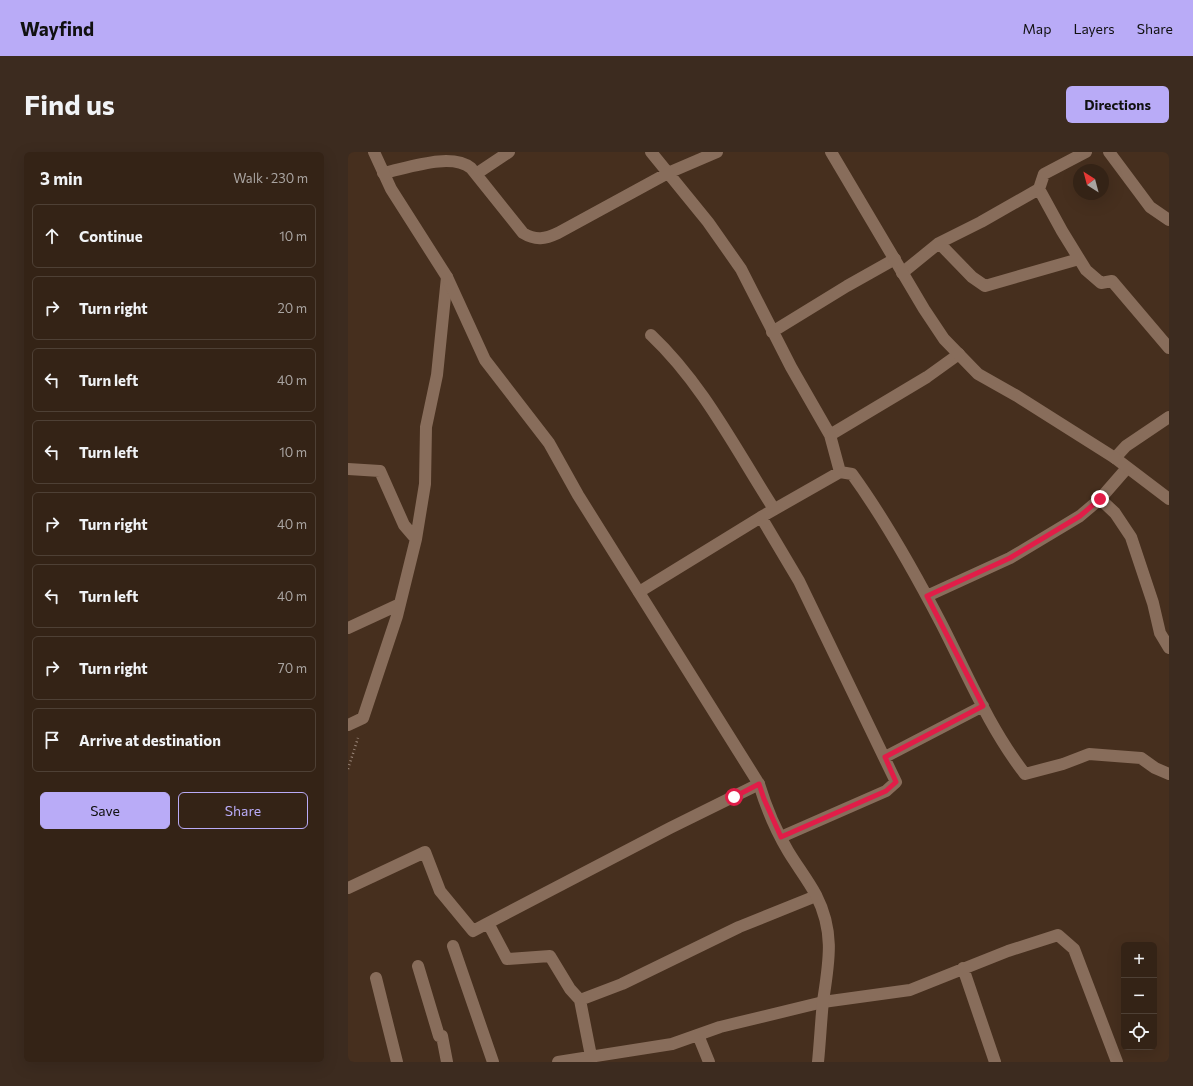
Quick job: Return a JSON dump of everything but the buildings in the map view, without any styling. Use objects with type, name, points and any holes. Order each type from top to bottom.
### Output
[{"type":"street","points":[[374,152],[391,189],[447,277],[485,360],[549,443],[578,495],[759,784],[781,837],[816,896],[825,921],[830,944],[830,966],[823,1002],[818,1062]]},
{"type":"street","points":[[476,174],[509,152]]},
{"type":"street","points":[[651,152],[708,222],[741,269],[772,332],[830,435],[840,472]]},
{"type":"street","points":[[384,173],[441,160],[452,159],[461,161],[467,164],[476,174],[523,233],[537,239],[549,237],[558,233],[668,172],[717,152]]},
{"type":"street","points":[[831,152],[902,273],[944,338],[978,374],[1017,396],[1115,458],[1168,497]]},
{"type":"street","points":[[902,273],[939,243],[982,222],[1039,189],[1044,174],[1086,152]]},
{"type":"street","points":[[1109,152],[1150,207],[1169,220]]},
{"type":"street","points":[[1039,189],[1086,270],[1101,282],[1112,281],[1169,348]]},
{"type":"street","points":[[939,243],[972,277],[985,286],[1079,259]]},
{"type":"street","points":[[772,332],[847,286],[895,259]]},
{"type":"street","points":[[348,725],[363,718],[400,604],[416,539],[425,484],[426,427],[437,375],[447,277]]},
{"type":"street","points":[[651,335],[670,353],[706,401],[774,509]]},
{"type":"street","points":[[830,435],[926,377],[959,354]]},
{"type":"street","points":[[1115,458],[1126,446],[1169,417]]},
{"type":"street","points":[[927,596],[1010,558],[1080,516],[1100,499],[1127,468]]},
{"type":"street","points":[[348,469],[380,471],[404,525],[416,539]]},
{"type":"street","points":[[639,592],[774,509],[840,472],[852,474],[872,502],[927,596],[1005,749],[1025,774],[1064,764],[1089,754],[1141,758],[1155,768],[1169,774]]},
{"type":"street","points":[[1100,499],[1115,514],[1131,537],[1153,603],[1160,633],[1169,648]]},
{"type":"street","points":[[761,517],[799,581],[896,782],[886,791],[781,837]]},
{"type":"street","points":[[348,628],[400,604]]},
{"type":"street","points":[[885,757],[983,706]]},
{"type":"street","points":[[348,888],[425,852],[440,891],[473,931],[670,828],[759,784]]},
{"type":"street","points":[[580,1000],[622,984],[739,927],[816,896]]},
{"type":"street","points":[[488,923],[507,959],[550,956],[570,989],[580,1000],[591,1056]]},
{"type":"street","points":[[558,1062],[672,1044],[720,1027],[823,1002],[910,990],[963,968],[1058,935],[1074,949],[1117,1062]]},
{"type":"street","points":[[453,946],[493,1062]]},
{"type":"street","points":[[418,966],[439,1036],[442,1036],[447,1062]]},
{"type":"street","points":[[963,968],[996,1062]]},
{"type":"street","points":[[376,978],[396,1062]]},
{"type":"street","points":[[698,1035],[709,1062]]},
{"type":"path","points":[[348,768],[363,718]]},
{"type":"route","points":[[734,797],[759,784],[781,837],[886,791],[896,782],[885,757],[983,706],[927,596],[1010,558],[1026,547],[1080,516],[1100,499]]}]
